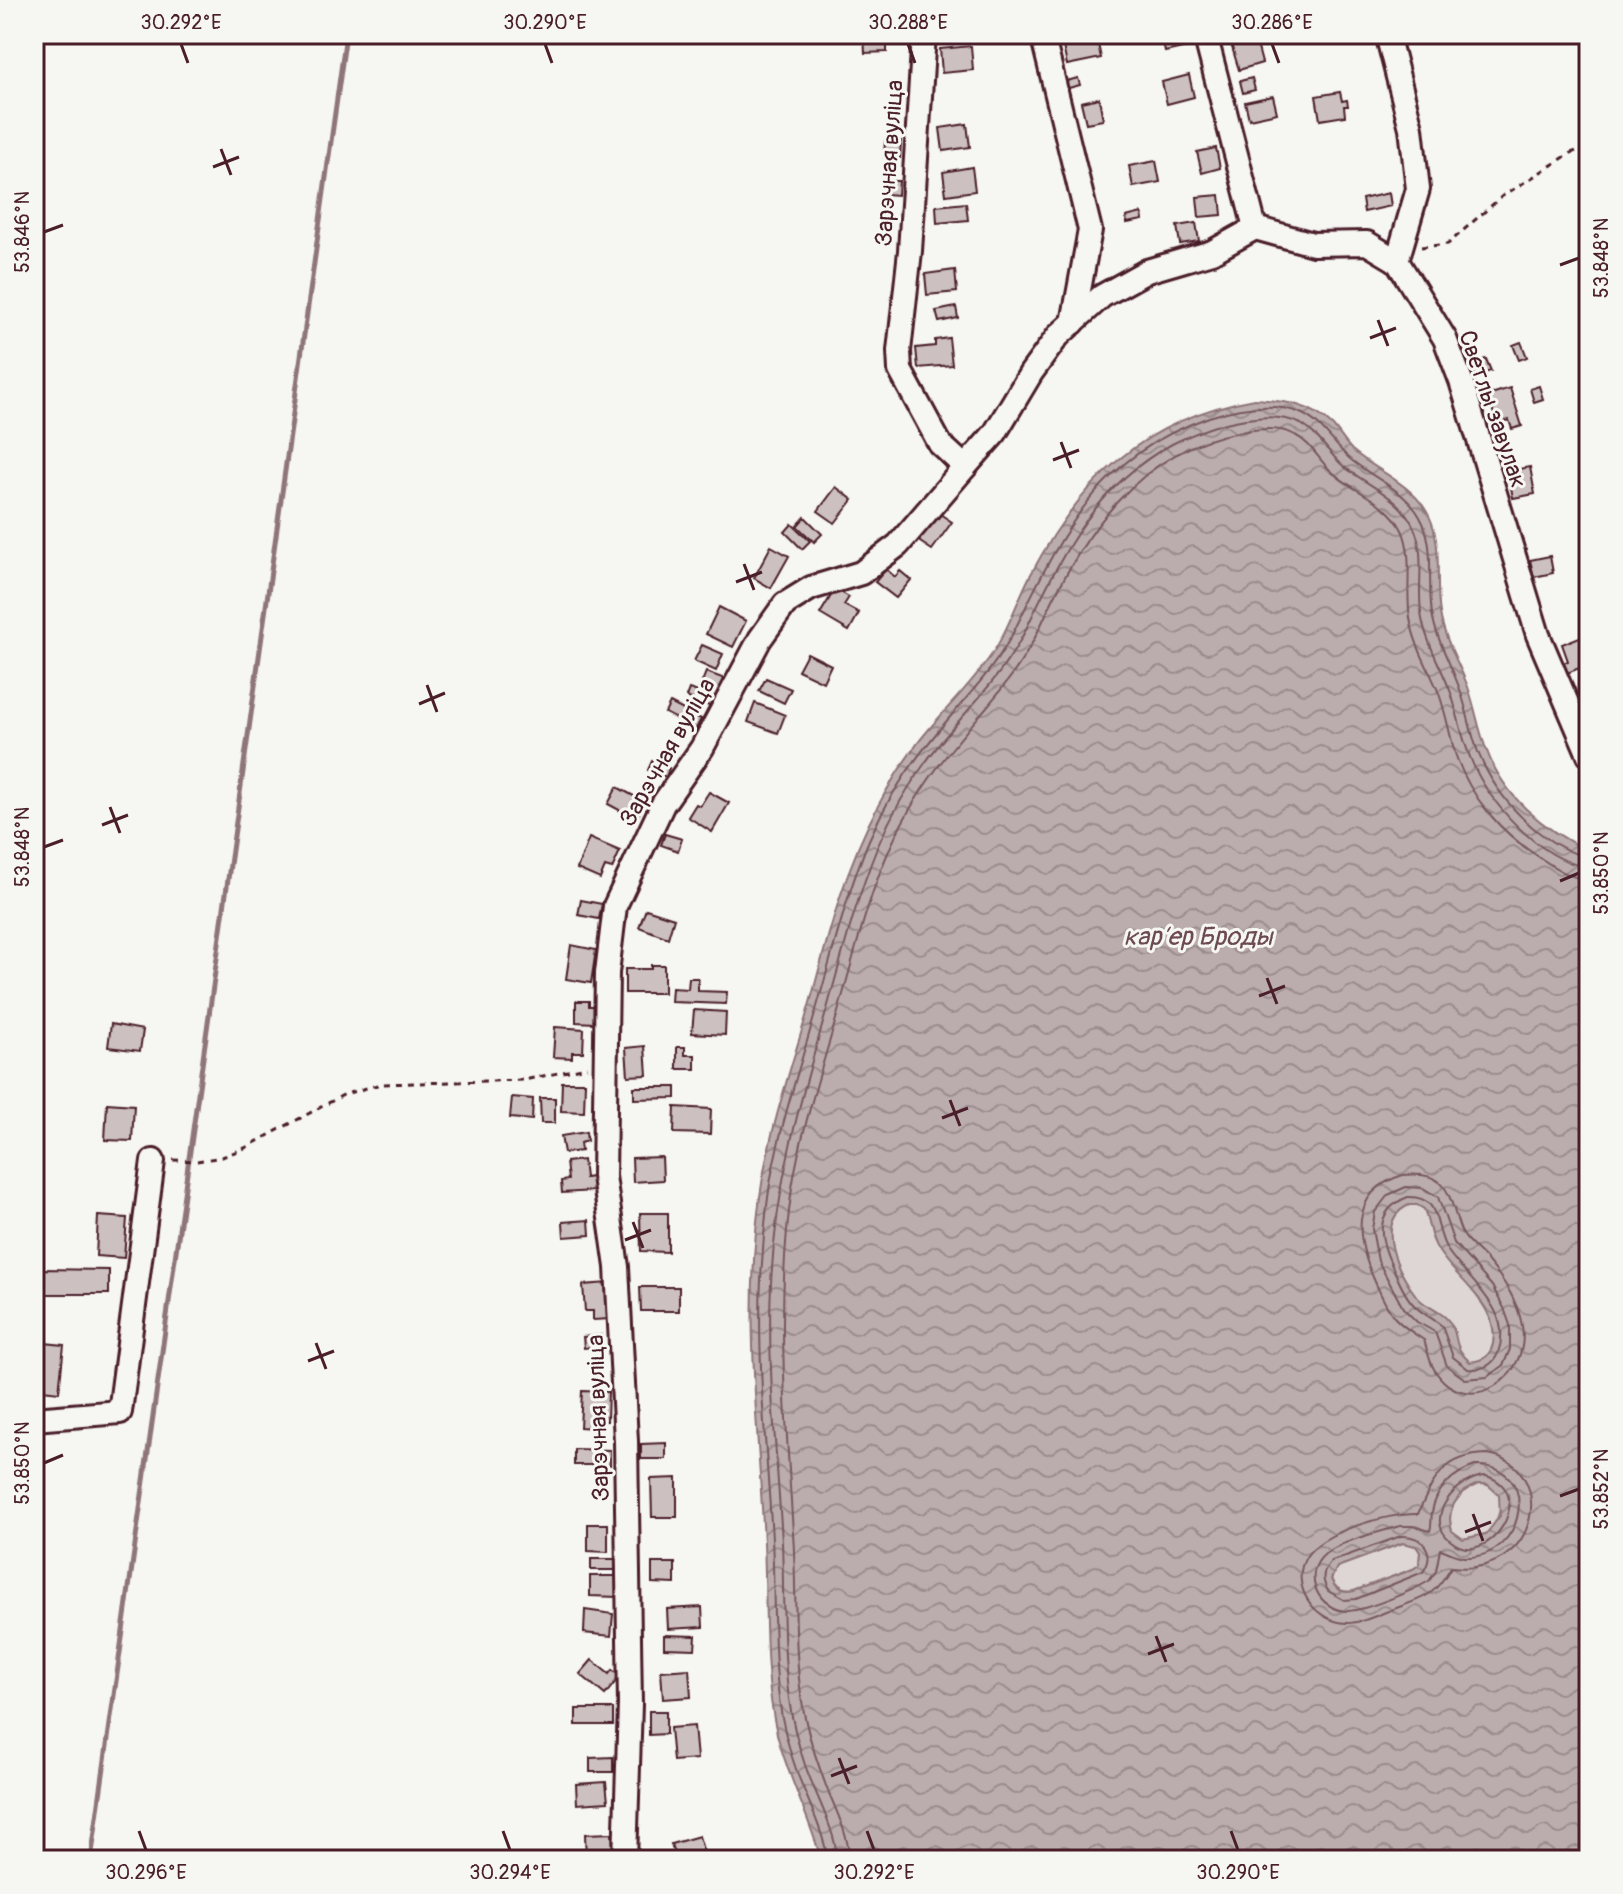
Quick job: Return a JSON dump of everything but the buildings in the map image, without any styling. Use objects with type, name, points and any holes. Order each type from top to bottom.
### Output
[{"type":"street","name":"Зарэчная вуліца","points":[[625,1860],[630,1704],[627,1457],[617,1267],[604,1176],[607,973],[615,906],[663,804],[702,748],[760,639],[785,604],[811,588],[861,573],[898,545],[965,467],[940,444],[900,370],[924,34]]},
{"type":"street","points":[[1042,34],[1090,230],[1073,323]]},
{"type":"street","points":[[1205,34],[1255,228]]},
{"type":"street","points":[[965,467],[995,433],[1031,373],[1058,336],[1102,296],[1147,271],[1212,252],[1255,228],[1313,244],[1367,243],[1399,255],[1418,189],[1411,128],[1387,34]]},
{"type":"street","name":"Светлы завулак","points":[[1399,255],[1445,339],[1470,410],[1538,635],[1589,755]]},
{"type":"street","points":[[34,1419],[120,1412],[153,1161]]},
{"type":"path","points":[[1399,255],[1448,244],[1501,197],[1571,153],[1589,146]]},
{"type":"path","points":[[177,1159],[197,1161],[222,1157],[245,1148],[345,1094],[381,1084],[524,1080],[605,1064]]},
{"type":"shaded area","points":[[1409,1205],[1424,1209],[1435,1244],[1475,1294],[1492,1322],[1494,1336],[1491,1350],[1482,1359],[1470,1362],[1465,1357],[1441,1315],[1419,1299],[1402,1274],[1390,1234],[1398,1213]]},
{"type":"shaded area","points":[[1478,1484],[1495,1490],[1499,1496],[1499,1512],[1486,1534],[1463,1539],[1452,1531],[1450,1516],[1459,1497]]},
{"type":"shaded area","points":[[1403,1543],[1416,1546],[1420,1552],[1419,1566],[1354,1591],[1340,1590],[1333,1583],[1331,1579],[1337,1567]]},
{"type":"water","name":"карʼер Броды","points":[[1255,399],[1307,408],[1333,426],[1352,450],[1418,499],[1435,534],[1442,623],[1468,687],[1492,764],[1526,809],[1556,833],[1589,851],[1589,1860],[821,1860],[777,1734],[768,1663],[753,1360],[753,1268],[763,1177],[779,1107],[849,873],[868,826],[896,775],[994,651],[1050,541],[1095,482],[1120,458],[1149,438],[1181,421],[1216,408]],"holes":[[[1409,1205],[1424,1209],[1438,1250],[1483,1304],[1490,1317],[1493,1344],[1488,1355],[1482,1359],[1470,1362],[1464,1356],[1451,1324],[1420,1300],[1403,1275],[1392,1248],[1392,1223],[1398,1213]],[[1487,1484],[1499,1495],[1500,1516],[1486,1534],[1463,1539],[1452,1531],[1450,1516],[1455,1502],[1471,1487]],[[1402,1543],[1416,1546],[1420,1552],[1419,1565],[1413,1569],[1350,1592],[1340,1590],[1333,1583],[1331,1579],[1337,1567]]]},
{"type":"waterway","points":[[91,1860],[346,34]]}]
